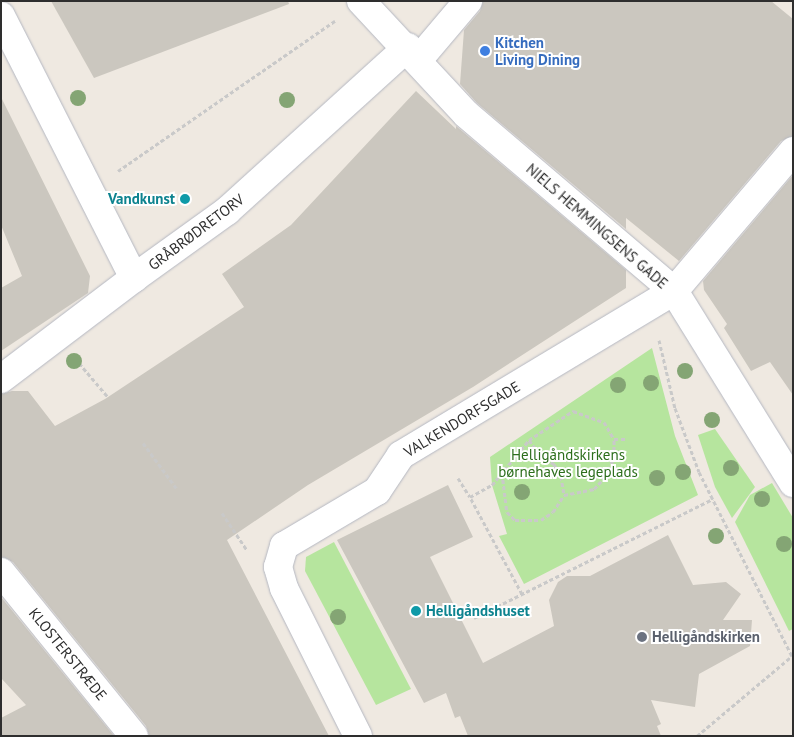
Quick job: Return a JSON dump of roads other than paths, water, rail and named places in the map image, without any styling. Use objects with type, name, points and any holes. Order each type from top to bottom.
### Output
[{"type":"street","name":"GRÅBRØDRETORV","points":[[1,16],[88,191],[134,278],[227,211],[413,53],[468,1]]},
{"type":"street","name":"NIELS HEMMINGSENS GADE","points":[[362,2],[413,53],[466,114],[674,291],[793,483]]},
{"type":"street","name":"VALKENDORFSGADE","points":[[358,736],[284,588],[278,567],[284,546],[377,490],[401,455],[649,308],[674,291],[793,151]]},
{"type":"street","points":[[1,379],[58,338],[134,278]]},
{"type":"street","name":"KLOSTERSTRÆDE","points":[[1,572],[134,736]]},
{"type":"place","name":"Kitchen Living Dining","points":[[485,51]]},
{"type":"place","name":"Vandkunst","points":[[185,199]]},
{"type":"place","name":"Helligåndshuset","points":[[416,611]]},
{"type":"place","name":"Helligåndskirken","points":[[642,637]]},
{"type":"park label","name":"Helligåndskirkens børnehaves legeplads","points":[[568,462]]}]
